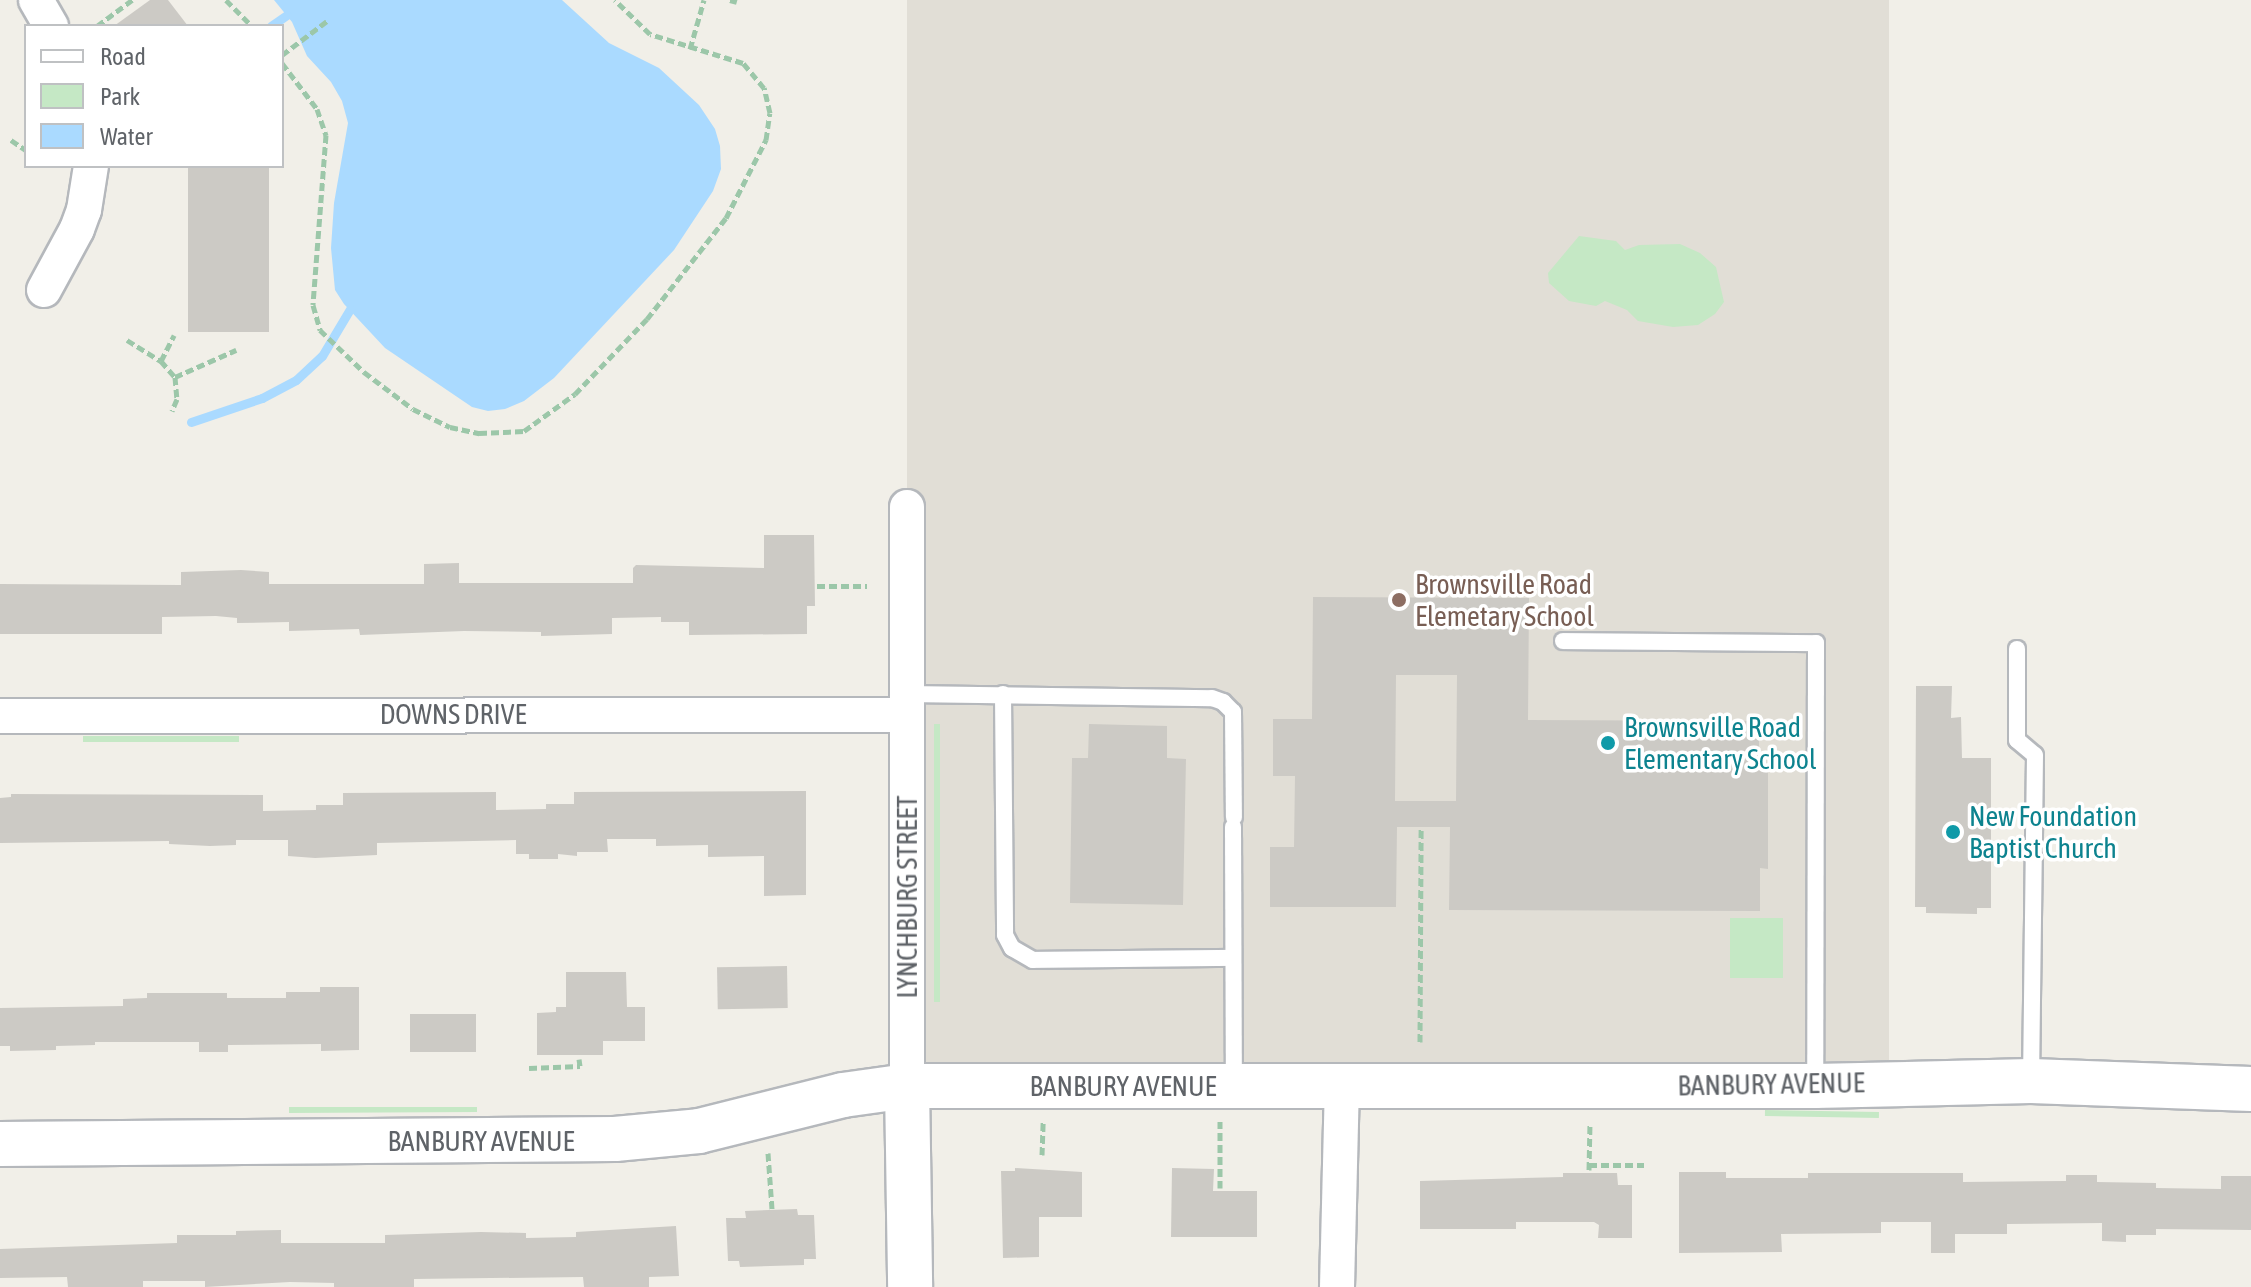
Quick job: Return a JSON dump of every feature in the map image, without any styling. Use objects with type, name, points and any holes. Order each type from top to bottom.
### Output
[{"type":"street","points":[[36,0],[50,24]]},
{"type":"street","points":[[44,290],[81,219],[91,168]]},
{"type":"street","name":"LYNCHBURG STREET","points":[[907,507],[910,1287]]},
{"type":"street","name":"DOWNS DRIVE","points":[[0,716],[907,704]]},
{"type":"street","name":"BANBURY AVENUE","points":[[0,1144],[628,1139],[722,1127],[843,1095],[907,1086],[1226,1101],[1342,1086],[1815,1086],[2031,1081],[2251,1089]]},
{"type":"street","points":[[1337,1287],[1342,1086]]},
{"type":"lane","points":[[1563,641],[1816,643],[1815,1086]]},
{"type":"lane","points":[[2017,649],[2017,740],[2035,755],[2031,1081]]},
{"type":"lane","points":[[907,704],[1003,694],[1212,698],[1223,702],[1233,712],[1233,958],[1226,1101]]},
{"type":"lane","points":[[1003,694],[1005,935],[1012,948],[1033,960],[1233,958]]},
{"type":"path","points":[[100,24],[132,0]]},
{"type":"path","points":[[226,0],[250,24]]},
{"type":"path","points":[[284,66],[317,109],[326,135],[313,305],[316,324],[337,349],[413,409],[450,427],[479,433],[524,431],[575,394],[647,319],[726,218],[766,140],[770,113],[764,88],[743,63],[690,49],[650,34],[615,0]]},
{"type":"path","points":[[690,49],[704,0]]},
{"type":"path","points":[[284,53],[327,21]]},
{"type":"path","points":[[11,140],[24,149]]},
{"type":"path","points":[[161,361],[174,335]]},
{"type":"path","points":[[127,340],[161,361],[175,377],[177,399],[172,411]]},
{"type":"path","points":[[175,377],[236,350]]},
{"type":"path","points":[[817,586],[867,586]]},
{"type":"path","points":[[1420,1042],[1421,827]]},
{"type":"path","points":[[529,1068],[580,1066],[579,1059]]},
{"type":"path","points":[[1220,1188],[1226,1101]]},
{"type":"path","points":[[1042,1155],[1043,1114]]},
{"type":"path","points":[[1590,1119],[1589,1168],[1644,1165]]},
{"type":"path","points":[[768,1153],[772,1209]]},
{"type":"shaded area","name":"Brownsville Road Elemetary School","points":[[907,0],[1889,0],[1889,1086],[907,1086]]},
{"type":"green space","points":[[1579,236],[1616,241],[1625,250],[1639,245],[1680,244],[1700,253],[1716,267],[1724,302],[1715,314],[1698,325],[1673,327],[1638,321],[1627,310],[1605,301],[1596,306],[1569,301],[1549,283],[1548,273]]},
{"type":"green space","points":[[934,724],[940,724],[940,1002],[934,1002]]},
{"type":"green space","points":[[83,736],[239,736],[239,742],[83,742]]},
{"type":"green space","points":[[1730,918],[1783,918],[1783,978],[1730,978]]},
{"type":"green space","points":[[289,1107],[477,1107],[477,1112],[289,1113]]},
{"type":"green space","points":[[1765,1110],[1879,1112],[1879,1118],[1765,1116]]},
{"type":"water","points":[[274,0],[562,0],[609,43],[659,68],[699,105],[715,129],[720,146],[721,169],[713,191],[674,250],[554,378],[524,401],[505,409],[488,411],[472,407],[385,348],[335,290],[331,248],[334,203],[348,123],[342,101],[331,82],[307,56],[292,22]]},
{"type":"building","points":[[150,0],[168,0],[186,24],[117,24]]},
{"type":"building","points":[[188,168],[269,168],[269,332],[188,332]]},
{"type":"building","points":[[764,535],[814,535],[815,606],[807,606],[807,634],[689,635],[689,622],[661,622],[661,617],[612,618],[612,634],[541,636],[541,632],[464,631],[360,635],[359,629],[289,631],[289,622],[237,623],[237,618],[216,616],[162,617],[162,634],[0,634],[0,584],[181,585],[181,572],[241,570],[269,572],[269,584],[424,584],[424,564],[459,563],[459,583],[633,583],[633,568],[636,565],[764,568]]},
{"type":"building","name":"Brownsville Road Elementary School","points":[[1313,597],[1529,598],[1528,720],[1759,721],[1759,764],[1768,764],[1768,869],[1760,868],[1760,911],[1449,910],[1450,827],[1397,827],[1396,907],[1270,907],[1270,847],[1294,847],[1295,776],[1273,776],[1273,719],[1312,719]],"holes":[[[1396,675],[1457,675],[1456,801],[1395,801]]]},
{"type":"building","name":"New Foundation Baptist Church","points":[[1916,686],[1952,686],[1951,718],[1961,717],[1962,758],[1991,758],[1991,908],[1977,908],[1977,914],[1926,913],[1926,907],[1915,907]]},
{"type":"building","points":[[1089,724],[1167,726],[1167,758],[1186,759],[1183,905],[1070,903],[1072,758],[1088,758]]},
{"type":"building","points":[[806,791],[806,895],[764,896],[764,856],[708,857],[708,845],[656,846],[656,839],[607,839],[608,852],[577,852],[577,856],[558,854],[558,859],[529,859],[529,854],[516,854],[516,840],[377,843],[377,855],[315,858],[288,856],[288,840],[236,840],[236,845],[210,846],[169,844],[169,841],[0,843],[0,798],[11,797],[11,794],[263,795],[263,811],[316,810],[316,805],[343,805],[343,793],[496,792],[496,810],[546,809],[546,804],[574,804],[574,792]]},
{"type":"building","points":[[787,966],[788,1008],[718,1009],[717,967]]},
{"type":"building","points":[[566,972],[626,972],[627,1007],[645,1007],[645,1041],[603,1041],[603,1055],[537,1055],[537,1013],[556,1012],[556,1007],[566,1007]]},
{"type":"building","points":[[320,987],[359,987],[359,1050],[321,1051],[321,1044],[228,1045],[228,1052],[199,1052],[199,1042],[95,1042],[95,1045],[56,1046],[56,1050],[10,1051],[10,1046],[0,1046],[0,1008],[123,1006],[123,999],[147,998],[147,993],[227,993],[227,998],[286,998],[286,992],[320,992]]},
{"type":"building","points":[[410,1014],[476,1014],[476,1052],[410,1052]]},
{"type":"building","points":[[1015,1168],[1082,1172],[1082,1217],[1039,1217],[1039,1257],[1003,1258],[1001,1171],[1015,1171]]},
{"type":"building","points":[[1172,1168],[1214,1169],[1213,1191],[1257,1191],[1257,1237],[1171,1237]]},
{"type":"building","points":[[1679,1172],[1726,1172],[1726,1178],[1808,1178],[1808,1173],[1963,1173],[1963,1182],[2066,1181],[2066,1175],[2097,1175],[2097,1182],[2156,1183],[2156,1188],[2221,1189],[2221,1176],[2251,1176],[2251,1230],[2156,1229],[2156,1235],[2126,1235],[2126,1242],[2102,1241],[2102,1223],[2007,1224],[2007,1234],[1955,1234],[1955,1253],[1931,1253],[1931,1222],[1881,1222],[1881,1233],[1781,1234],[1782,1252],[1679,1253]]},
{"type":"building","points":[[1563,1173],[1617,1173],[1618,1185],[1632,1185],[1632,1238],[1598,1238],[1599,1225],[1594,1222],[1516,1222],[1516,1229],[1420,1229],[1420,1181],[1563,1177]]},
{"type":"building","points":[[797,1209],[798,1215],[814,1215],[816,1259],[804,1259],[804,1265],[740,1267],[739,1261],[728,1261],[726,1218],[746,1218],[745,1211]]},
{"type":"building","points":[[676,1226],[679,1276],[649,1277],[649,1287],[584,1287],[583,1277],[414,1279],[414,1287],[334,1287],[334,1283],[290,1282],[205,1287],[205,1281],[143,1281],[143,1287],[68,1287],[67,1277],[0,1278],[0,1249],[177,1243],[177,1235],[236,1235],[236,1231],[281,1230],[281,1243],[385,1243],[385,1235],[481,1232],[526,1233],[526,1238],[576,1237],[576,1232]]},
{"type":"waterway","points":[[274,24],[287,15]]},
{"type":"waterway","points":[[191,422],[262,398],[296,380],[322,356],[350,309]]},
{"type":"place","name":"Brownsville Road Elemetary School","points":[[1399,600]]},
{"type":"place","name":"Brownsville Road Elementary School","points":[[1608,743]]},
{"type":"place","name":"New Foundation Baptist Church","points":[[1953,832]]}]
